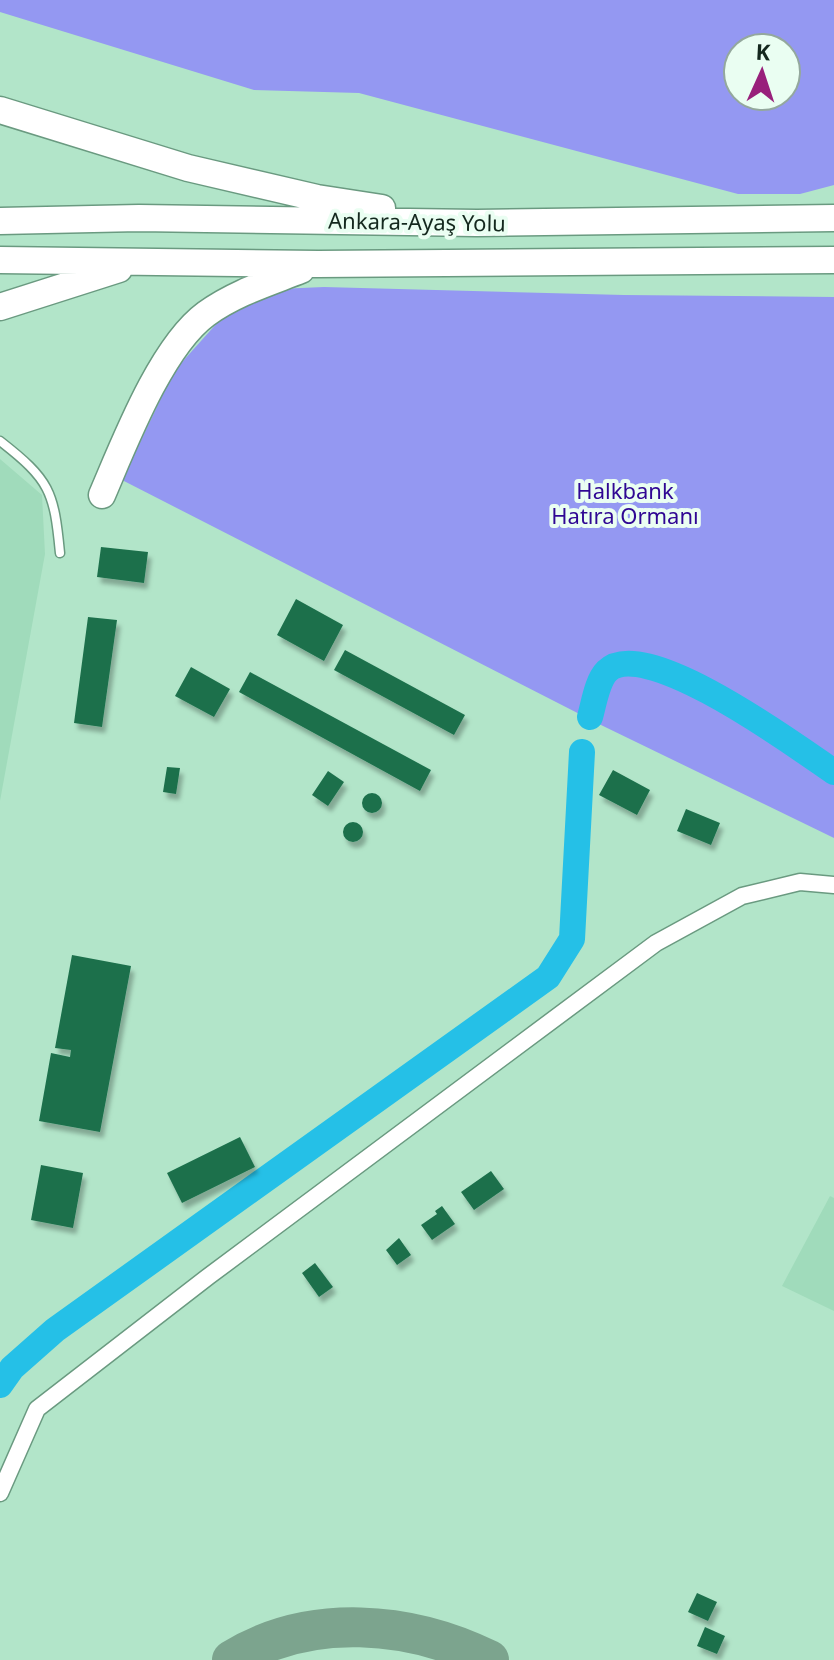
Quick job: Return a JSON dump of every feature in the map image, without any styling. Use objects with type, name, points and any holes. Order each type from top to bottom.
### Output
[{"type":"highway","points":[[0,110],[149,157],[243,182],[317,198],[477,223]]},
{"type":"highway","points":[[776,217],[834,210]]},
{"type":"highway","name":"Ankara-Ayaş Yolu","points":[[0,221],[139,218],[477,223],[834,218]]},
{"type":"highway","name":"Ankara-Ayaş Yolu","points":[[0,260],[318,264],[834,260]]},
{"type":"highway","points":[[0,307],[146,261]]},
{"type":"highway","points":[[730,262],[834,269]]},
{"type":"highway","points":[[102,495],[130,427],[180,338],[205,314],[242,292],[318,264]]},
{"type":"street","points":[[0,1493],[37,1409],[222,1266],[656,943],[742,896],[800,882],[834,885]]},
{"type":"lane","points":[[0,441],[38,474],[49,491],[56,512],[60,553]]},
{"type":"lane","points":[[0,447],[16,453]]},
{"type":"shaded area","points":[[0,459],[42,495],[45,554],[0,801]]},
{"type":"shaded area","points":[[830,1196],[834,1198],[834,1311],[782,1286]]},
{"type":"green space","points":[[0,0],[834,0],[834,185],[800,194],[738,194],[359,93],[254,90],[0,12]]},
{"type":"green space","name":"Halkbank Hatıra Ormanı","points":[[324,287],[834,297],[834,838],[601,725],[122,480],[174,371],[227,312],[278,289]]},
{"type":"building","points":[[101,547],[148,552],[144,583],[97,577]]},
{"type":"building","points":[[296,599],[343,625],[324,661],[277,635]]},
{"type":"building","points":[[88,617],[117,620],[102,727],[74,723]]},
{"type":"building","points":[[345,650],[465,715],[454,735],[334,670]]},
{"type":"building","points":[[191,667],[230,689],[214,717],[175,696]]},
{"type":"building","points":[[250,672],[431,770],[420,791],[239,692]]},
{"type":"building","points":[[167,767],[180,768],[176,794],[163,792]]},
{"type":"building","points":[[613,770],[650,790],[637,815],[599,795]]},
{"type":"building","points":[[328,771],[344,782],[328,806],[312,795]]},
{"type":"building","points":[[372,793],[379,796],[382,803],[379,810],[372,813],[365,810],[362,803],[365,796]]},
{"type":"building","points":[[686,809],[720,823],[711,845],[677,831]]},
{"type":"building","points":[[353,822],[360,825],[363,832],[360,839],[353,842],[346,839],[343,832],[346,825]]},
{"type":"building","points":[[72,955],[131,966],[100,1132],[39,1121],[51,1053],[70,1057],[71,1050],[55,1048]]},
{"type":"building","points":[[240,1137],[255,1167],[182,1203],[167,1173]]},
{"type":"building","points":[[41,1165],[83,1173],[73,1228],[31,1220]]},
{"type":"building","points":[[491,1171],[504,1189],[474,1210],[461,1192]]},
{"type":"building","points":[[442,1206],[455,1224],[432,1240],[421,1225],[437,1214],[435,1211]]},
{"type":"building","points":[[399,1238],[411,1255],[397,1265],[386,1250]]},
{"type":"building","points":[[315,1263],[333,1287],[319,1297],[302,1273]]},
{"type":"building","points":[[697,1593],[717,1602],[708,1621],[688,1612]]},
{"type":"building","points":[[705,1627],[725,1636],[717,1654],[697,1646]]},
{"type":"waterway","points":[[590,717],[598,686],[607,671],[626,664],[654,668],[722,699],[834,772]]},
{"type":"waterway","points":[[0,1385],[12,1368],[55,1330],[548,977],[572,939],[582,752]]},
{"type":"taxiway","points":[[232,1660],[294,1634],[360,1627],[426,1637],[489,1660]]}]
